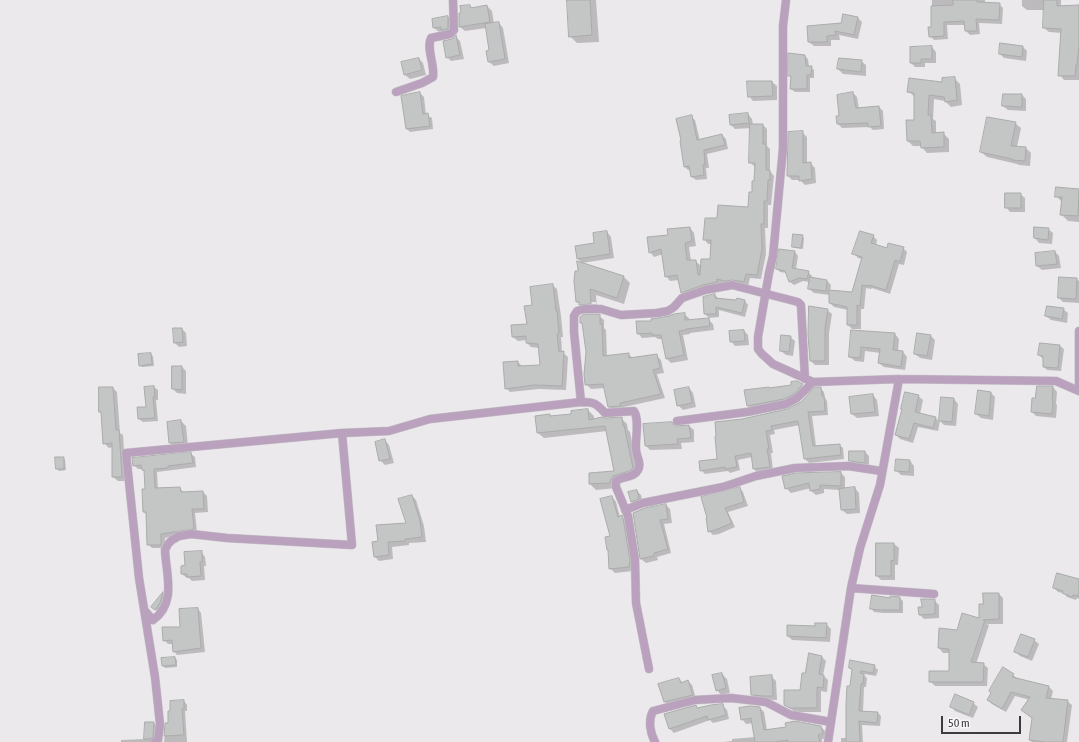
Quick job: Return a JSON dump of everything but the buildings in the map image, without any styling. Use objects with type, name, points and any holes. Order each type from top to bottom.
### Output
[{"type":"street","points":[[396,92],[422,83],[433,77],[434,69],[429,43],[431,38],[450,34],[454,30],[453,0]]},
{"type":"street","points":[[786,0],[783,26],[783,148],[773,256],[758,337],[758,349],[762,354],[772,364],[813,382],[899,379],[1056,382],[1079,391],[1079,331]]},
{"type":"street","points":[[581,402],[574,332],[574,316],[578,311],[584,308],[601,309],[621,314],[657,313],[668,311],[682,298],[705,290],[732,285],[798,302],[802,306],[805,379]]},
{"type":"street","points":[[828,742],[851,588],[860,548],[880,485],[881,471],[899,379]]},
{"type":"street","points":[[677,420],[747,412],[786,404],[797,398],[813,382]]},
{"type":"street","points":[[155,742],[158,740],[160,724],[155,677],[139,578],[126,453],[342,433],[389,431],[430,419],[581,402],[596,403],[605,413],[632,411],[636,414],[636,451],[639,461],[639,469],[634,474],[620,478],[616,481],[616,487],[628,516],[635,560],[636,603],[649,669]]},
{"type":"street","points":[[144,610],[153,620],[165,607],[168,593],[165,550],[168,544],[179,536],[191,534],[227,538],[352,545],[342,433]]},
{"type":"street","points":[[626,510],[643,503],[722,487],[756,476],[795,468],[848,466],[881,471]]},
{"type":"street","points":[[851,588],[934,594]]},
{"type":"street","points":[[655,742],[652,736],[649,720],[653,711],[695,700],[732,698],[761,701],[766,702],[791,715],[831,722]]}]
